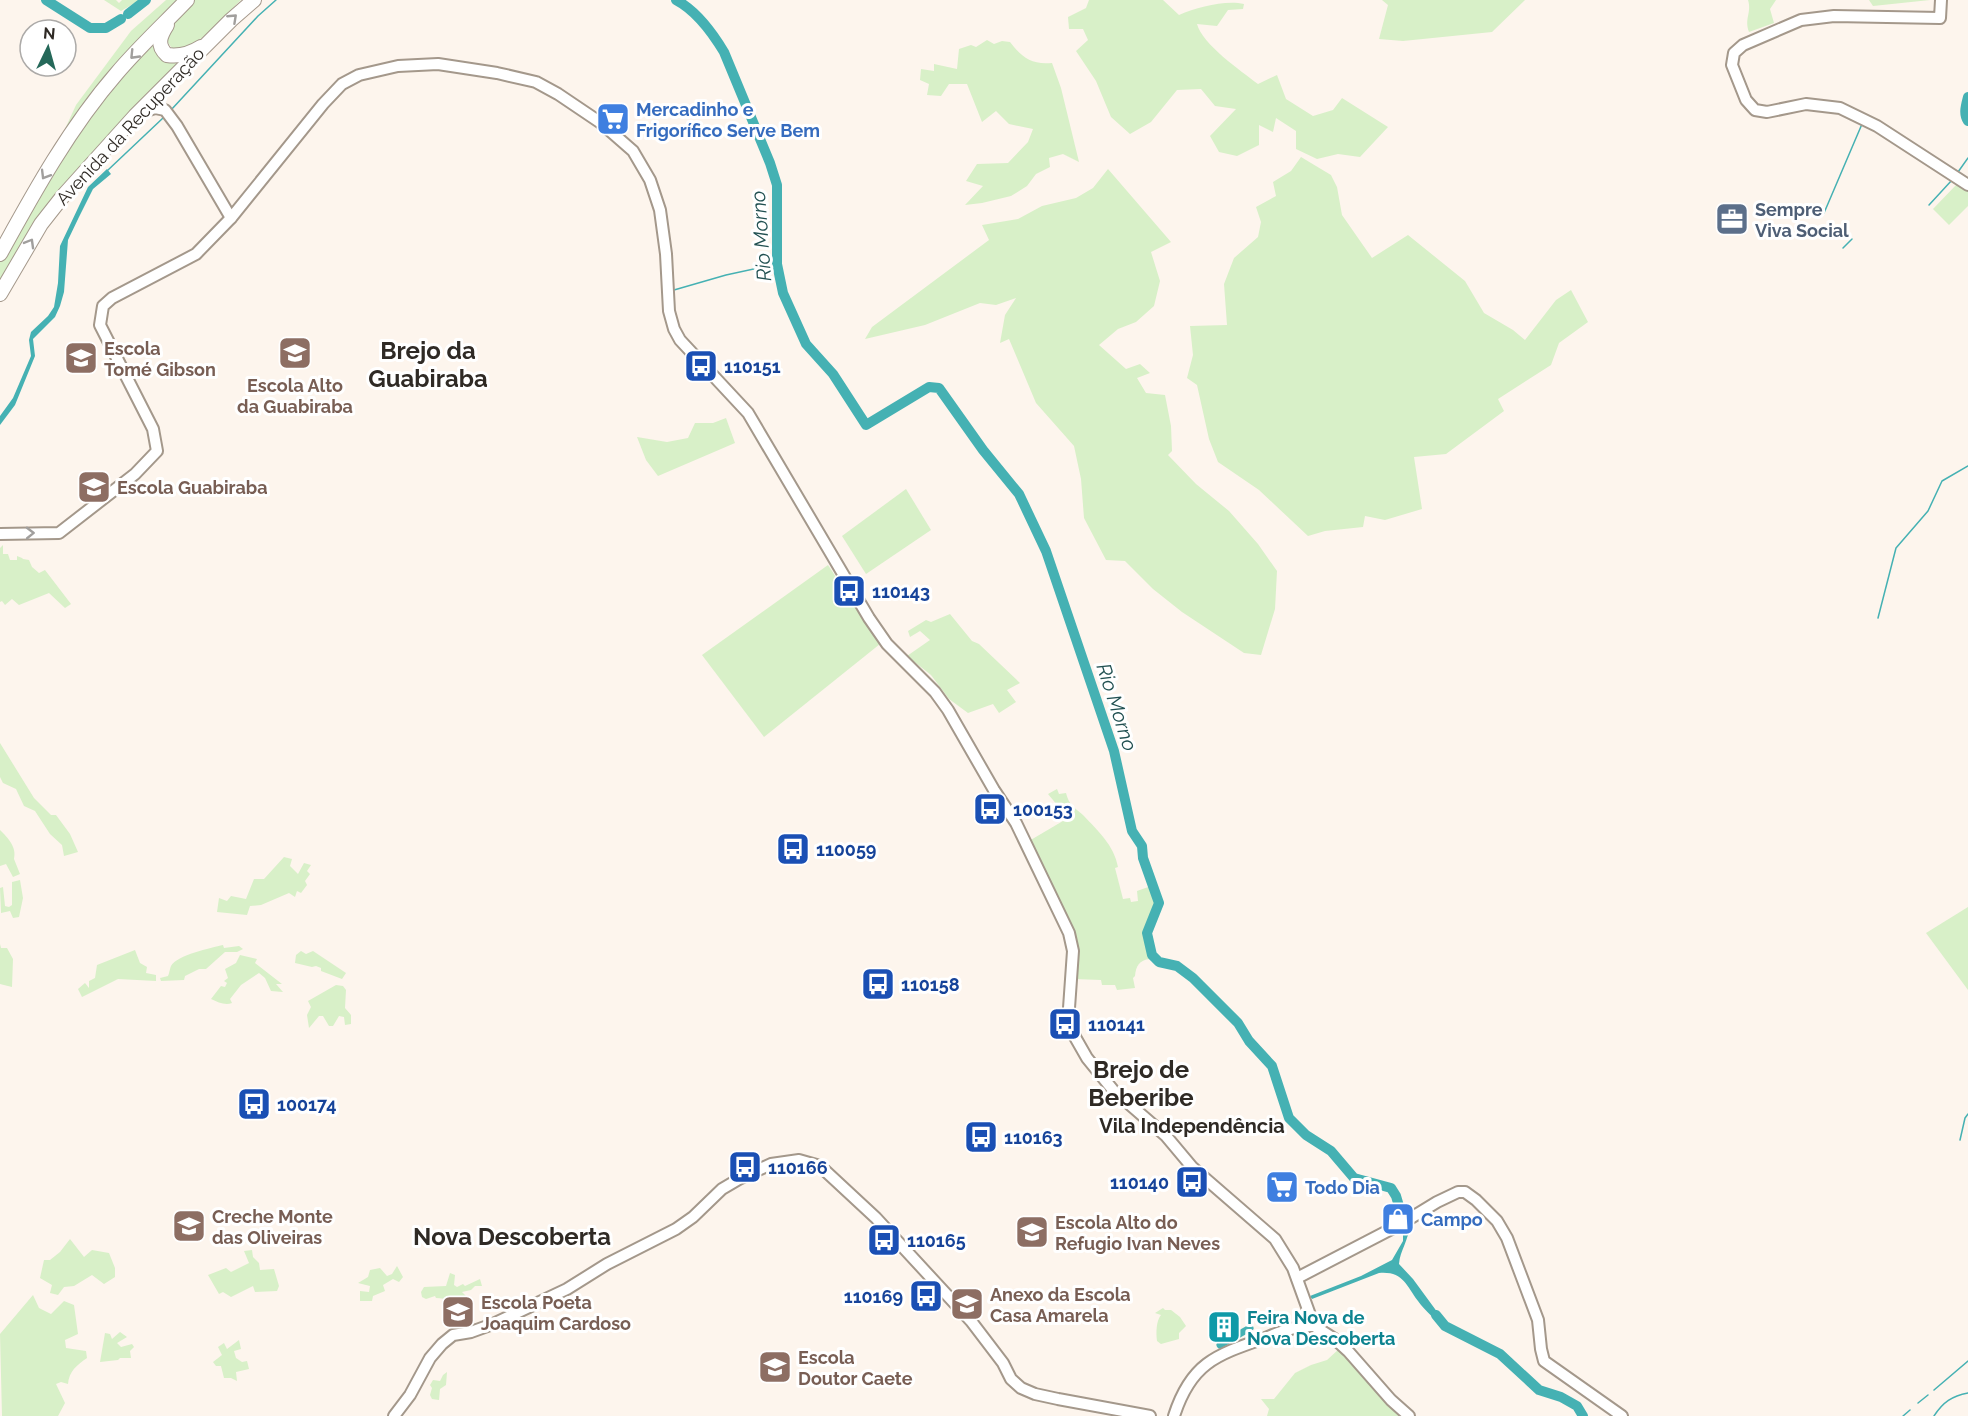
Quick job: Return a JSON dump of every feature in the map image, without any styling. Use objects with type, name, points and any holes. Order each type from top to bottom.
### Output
[{"type":"highway","name":"Avenida da Recuperação","points":[[0,254],[76,125],[117,73],[187,0]]},
{"type":"highway","name":"Avenida da Recuperação","points":[[1,294],[47,215],[135,116],[254,0]]},
{"type":"highway","points":[[174,13],[161,34],[161,48],[167,55],[175,57],[193,52],[213,38]]},
{"type":"main road","points":[[1941,0],[1940,18],[1821,16],[1789,24],[1737,49],[1732,58],[1732,65],[1746,100],[1755,110],[1767,112],[1806,104],[1840,108],[1877,126],[1968,185]]},
{"type":"main road","points":[[0,534],[59,533],[135,474],[157,451],[153,429],[100,325],[103,306],[112,298],[196,254],[231,218],[333,91],[359,75],[398,66],[438,64],[497,73],[536,82],[554,91],[601,123],[633,151],[650,180],[660,210],[666,254],[669,311],[680,340],[748,413],[869,618],[887,644],[935,692],[1012,816],[1065,921],[1071,941],[1073,966],[1069,1012],[1075,1037],[1080,1046],[1113,1090],[1166,1136],[1192,1167],[1275,1239],[1297,1278],[1314,1326]]},
{"type":"main road","points":[[176,76],[165,95],[164,109],[231,218]]},
{"type":"main road","points":[[135,116],[149,109],[164,109]]},
{"type":"main road","points":[[393,1416],[410,1395],[430,1358],[453,1335],[471,1332],[493,1324],[567,1289],[607,1264],[667,1234],[693,1217],[722,1189],[739,1179],[771,1164],[799,1160],[820,1166],[876,1218],[971,1321],[1003,1363],[1011,1379],[1021,1388],[1058,1399],[1150,1416]]},
{"type":"main road","points":[[1297,1278],[1405,1222],[1437,1202],[1463,1191],[1497,1221],[1507,1238],[1538,1320],[1541,1349],[1545,1361],[1622,1416]]},
{"type":"main road","points":[[1174,1416],[1180,1399],[1192,1379],[1216,1357],[1226,1351],[1302,1326],[1314,1326],[1336,1340],[1391,1400],[1409,1416]]},
{"type":"green space","points":[[104,0],[116,0],[119,3],[122,0],[140,0],[121,11]]},
{"type":"green space","points":[[166,0],[181,0],[60,140],[76,105],[131,31]]},
{"type":"green space","points":[[193,0],[241,0],[201,38],[183,48],[173,49],[167,42],[168,28]]},
{"type":"green space","points":[[1089,0],[1163,0],[1179,15],[1212,5],[1244,4],[1243,9],[1228,10],[1217,26],[1197,24],[1206,40],[1223,57],[1258,84],[1277,75],[1286,99],[1313,116],[1333,110],[1342,98],[1388,127],[1360,157],[1338,154],[1317,159],[1296,149],[1296,131],[1276,118],[1273,132],[1259,125],[1259,145],[1237,156],[1219,152],[1210,136],[1236,109],[1215,106],[1201,89],[1177,90],[1151,122],[1130,134],[1111,117],[1096,81],[1076,51],[1088,40],[1083,29],[1069,29],[1068,17],[1086,8]]},
{"type":"green space","points":[[1382,0],[1525,0],[1492,32],[1403,41],[1379,39],[1388,5]]},
{"type":"green space","points":[[1748,0],[1776,0],[1770,9],[1774,23],[1749,32]]},
{"type":"green space","points":[[1869,0],[1930,0],[1873,6]]},
{"type":"green space","points":[[157,36],[157,46],[187,56],[148,92],[86,161],[0,285],[0,262],[39,190],[84,119]]},
{"type":"green space","points":[[987,40],[994,44],[1002,41],[1010,42],[1028,59],[1039,63],[1052,63],[1061,88],[1079,162],[1063,154],[1049,158],[1050,167],[1036,174],[1027,186],[1011,196],[965,205],[983,186],[966,181],[977,164],[1008,163],[1028,142],[1033,129],[1009,124],[996,111],[982,122],[967,84],[949,84],[941,96],[927,95],[929,84],[920,80],[921,69],[934,71],[934,64],[957,69],[959,49],[971,45],[976,47]]},
{"type":"green space","points":[[1301,157],[1331,175],[1337,187],[1342,215],[1372,258],[1408,235],[1465,281],[1484,313],[1525,340],[1556,300],[1571,290],[1588,322],[1559,343],[1551,365],[1498,399],[1504,411],[1446,454],[1414,457],[1422,509],[1385,520],[1365,516],[1363,527],[1325,531],[1308,536],[1259,490],[1218,462],[1209,439],[1197,385],[1187,378],[1193,355],[1190,326],[1227,325],[1224,284],[1234,258],[1258,237],[1261,222],[1256,207],[1276,196],[1273,182],[1291,171]]},
{"type":"green space","points":[[1108,169],[1171,242],[1151,252],[1160,281],[1154,306],[1136,322],[1118,329],[1099,345],[1126,369],[1140,364],[1150,373],[1137,378],[1146,393],[1165,395],[1171,426],[1172,451],[1168,455],[1196,484],[1229,511],[1258,544],[1277,571],[1275,609],[1261,655],[1244,653],[1182,612],[1153,589],[1125,561],[1106,560],[1084,518],[1081,479],[1074,446],[1036,403],[1009,339],[1000,343],[1005,315],[1016,298],[996,305],[980,303],[925,325],[865,339],[872,327],[989,240],[982,225],[1018,219],[1042,206],[1076,198],[1093,188]]},
{"type":"green space","points":[[1958,183],[1968,191],[1968,206],[1949,225],[1933,209]]},
{"type":"green space","points":[[726,418],[735,443],[658,476],[646,460],[637,437],[667,442],[688,438],[695,423],[713,423]]},
{"type":"green space","points":[[906,489],[931,530],[866,574],[842,536]]},
{"type":"green space","points":[[3,545],[3,554],[8,554],[10,560],[17,560],[17,556],[29,560],[32,567],[39,573],[45,570],[71,604],[65,608],[49,593],[19,605],[12,599],[5,605],[2,601],[0,602],[0,548]]},
{"type":"green space","points":[[828,565],[880,644],[764,737],[702,655]]},
{"type":"green space","points":[[950,614],[972,641],[979,644],[1020,683],[1007,690],[1016,702],[999,713],[993,704],[968,713],[949,699],[931,675],[907,656],[930,640],[920,631],[910,637],[908,631],[926,620],[931,622]]},
{"type":"green space","points":[[0,743],[34,798],[51,815],[56,815],[70,834],[78,852],[64,856],[62,845],[50,834],[35,811],[24,806],[16,789],[3,783],[0,777]]},
{"type":"green space","points":[[1057,789],[1059,794],[1066,793],[1072,806],[1109,845],[1116,859],[1118,867],[1115,868],[1123,899],[1130,898],[1131,902],[1138,901],[1137,891],[1151,886],[1157,904],[1145,931],[1150,959],[1137,966],[1133,978],[1135,988],[1117,990],[1115,985],[1102,985],[1101,980],[1074,979],[1077,945],[1073,929],[1029,841],[1068,818],[1048,794]]},
{"type":"green space","points":[[0,830],[13,847],[14,859],[20,874],[13,877],[6,864],[0,866]]},
{"type":"green space","points":[[284,857],[292,859],[290,866],[298,874],[304,863],[311,865],[307,871],[310,874],[305,881],[307,885],[301,893],[297,891],[295,897],[289,893],[261,905],[250,906],[247,915],[217,912],[219,898],[227,901],[231,896],[246,899],[254,879],[264,879]]},
{"type":"green space","points":[[20,880],[23,898],[19,917],[13,918],[10,911],[1,913],[0,888],[3,887],[5,906],[9,907],[12,905],[12,882]]},
{"type":"green space","points":[[1968,907],[1968,990],[1926,933]]},
{"type":"green space","points":[[0,944],[1,948],[7,948],[13,959],[12,987],[0,984]]},
{"type":"green space","points":[[223,945],[224,948],[239,946],[243,949],[237,952],[225,952],[206,969],[199,969],[185,976],[184,980],[161,981],[160,978],[168,976],[171,966],[180,958]]},
{"type":"green space","points":[[135,950],[140,963],[147,967],[146,973],[156,975],[156,981],[118,979],[82,997],[78,989],[85,983],[89,988],[89,981],[95,978],[97,965]]},
{"type":"green space","points":[[301,951],[306,954],[313,951],[346,973],[342,979],[321,971],[321,968],[316,966],[295,963],[296,955]]},
{"type":"green space","points":[[240,955],[257,959],[255,963],[282,984],[276,984],[283,992],[271,991],[265,978],[259,973],[241,985],[230,999],[232,1003],[224,1004],[211,999],[221,986],[225,987],[227,983],[224,981],[228,978],[225,969],[236,963]]},
{"type":"green space","points":[[336,985],[343,986],[346,990],[345,1008],[351,1015],[351,1024],[345,1025],[344,1017],[339,1016],[333,1026],[329,1026],[323,1016],[319,1016],[309,1028],[307,1015],[311,1007],[308,1001]]},
{"type":"green space","points":[[70,1239],[84,1257],[92,1250],[109,1253],[115,1268],[115,1277],[104,1284],[92,1275],[74,1286],[64,1287],[58,1295],[50,1293],[52,1285],[40,1278],[44,1260],[50,1260],[60,1252]]},
{"type":"green space","points":[[252,1250],[260,1270],[274,1269],[279,1286],[277,1291],[255,1292],[253,1286],[231,1297],[223,1292],[219,1294],[208,1275],[226,1268],[231,1272],[249,1263],[244,1251]]},
{"type":"green space","points":[[397,1266],[403,1277],[399,1282],[393,1279],[383,1285],[385,1291],[373,1296],[372,1301],[360,1301],[360,1291],[369,1292],[370,1286],[358,1283],[368,1277],[370,1270],[380,1268],[387,1276],[392,1274]]},
{"type":"green space","points":[[450,1273],[455,1275],[454,1285],[457,1287],[480,1279],[482,1286],[475,1286],[471,1290],[462,1292],[469,1299],[467,1304],[435,1296],[426,1299],[422,1297],[421,1292],[424,1287],[446,1286]]},
{"type":"green space","points":[[33,1295],[39,1308],[51,1314],[64,1301],[74,1305],[78,1334],[65,1340],[66,1348],[86,1351],[87,1358],[72,1372],[68,1384],[61,1382],[56,1384],[65,1403],[58,1416],[2,1416],[0,1334]]},
{"type":"green space","points":[[1163,1308],[1171,1310],[1180,1317],[1186,1326],[1179,1333],[1179,1339],[1161,1344],[1157,1341],[1156,1334],[1161,1315],[1155,1313]]},
{"type":"green space","points":[[120,1332],[127,1337],[117,1343],[121,1347],[132,1344],[134,1347],[130,1351],[131,1358],[100,1362],[105,1333],[110,1334],[112,1339]]},
{"type":"green space","points":[[239,1340],[241,1349],[234,1351],[236,1358],[242,1362],[247,1361],[249,1369],[236,1372],[237,1381],[224,1378],[221,1366],[216,1366],[213,1362],[222,1355],[218,1347],[224,1343],[227,1349]]},
{"type":"green space","points":[[1340,1348],[1404,1416],[1267,1416],[1269,1409],[1261,1399],[1274,1399],[1295,1373],[1327,1360]]},
{"type":"green space","points":[[447,1372],[446,1385],[440,1389],[439,1400],[432,1399],[430,1385],[433,1380],[440,1381]]},
{"type":"water","points":[[107,169],[111,174],[93,189],[68,240],[64,292],[60,306],[55,317],[33,339],[35,356],[15,405],[0,425],[0,416],[13,398],[31,356],[29,340],[31,332],[54,307],[60,246],[88,187]]},
{"type":"water","points":[[1409,1224],[1399,1264],[1446,1324],[1445,1328],[1424,1308],[1403,1280],[1394,1274],[1379,1273],[1312,1299],[1310,1296],[1361,1276],[1392,1260],[1403,1241],[1403,1227]]},
{"type":"waterway","name":"Rio Morno","points":[[46,0],[90,28],[106,28],[121,19]]},
{"type":"waterway","name":"Rio Morno","points":[[128,14],[146,0]]},
{"type":"waterway","points":[[171,110],[258,16],[276,0]]},
{"type":"waterway","name":"Rio Morno","points":[[676,0],[691,10],[724,52],[770,163],[777,185],[777,264],[783,293],[806,344],[833,374],[866,425],[929,387],[939,388],[983,450],[1019,494],[1046,551],[1114,751],[1132,831],[1142,846],[1143,858],[1159,903],[1147,933],[1152,955],[1159,962],[1177,966],[1193,978],[1238,1023],[1249,1041],[1272,1066],[1289,1118],[1306,1135],[1331,1151],[1354,1178],[1391,1188],[1396,1196],[1406,1230]]},
{"type":"waterway","points":[[1968,97],[1965,112],[1968,121]]},
{"type":"waterway","points":[[108,170],[163,118]]},
{"type":"waterway","points":[[1824,213],[1862,124]]},
{"type":"waterway","points":[[1958,172],[1968,158]]},
{"type":"waterway","points":[[1929,205],[1952,180]]},
{"type":"waterway","points":[[1843,248],[1852,239]]},
{"type":"waterway","points":[[674,290],[726,275],[777,264]]},
{"type":"waterway","points":[[1878,618],[1896,548],[1928,511],[1942,481],[1968,466]]},
{"type":"waterway","points":[[1960,1140],[1968,1114]]},
{"type":"waterway","name":"Rio Morno","points":[[1436,1315],[1445,1326],[1500,1354],[1539,1390],[1561,1397],[1577,1406],[1583,1416]]},
{"type":"waterway","points":[[1220,1345],[1250,1328]]},
{"type":"waterway","points":[[1934,1390],[1968,1361]]},
{"type":"waterway","points":[[1934,1416],[1948,1400],[1968,1393]]},
{"type":"waterway","points":[[1918,1403],[1928,1395]]},
{"type":"waterway","points":[[1903,1416],[1910,1410]]},
{"type":"place","name":"Mercadinho e Frigorífico Serve Bem","points":[[613,119]]},
{"type":"place","name":"Sempre Viva Social","points":[[1732,219]]},
{"type":"place","name":"Escola Alto da Guabiraba","points":[[295,353]]},
{"type":"place","name":"Escola Tomé Gibson","points":[[81,358]]},
{"type":"place","name":"110151","points":[[701,366]]},
{"type":"place","name":"Escola Guabiraba","points":[[94,487]]},
{"type":"place","name":"110143","points":[[849,591]]},
{"type":"place","name":"100153","points":[[990,809]]},
{"type":"place","name":"110059","points":[[793,849]]},
{"type":"place","name":"110158","points":[[878,984]]},
{"type":"place","name":"110141","points":[[1065,1024]]},
{"type":"place","name":"100174","points":[[254,1104]]},
{"type":"place","name":"110163","points":[[981,1137]]},
{"type":"place","name":"110166","points":[[745,1167]]},
{"type":"place","name":"110140","points":[[1192,1182]]},
{"type":"place","name":"Todo Dia","points":[[1282,1187]]},
{"type":"place","name":"Campo","points":[[1398,1219]]},
{"type":"place","name":"Creche Monte das Oliveiras","points":[[189,1226]]},
{"type":"place","name":"Escola Alto do Refugio Ivan Neves","points":[[1032,1232]]},
{"type":"place","name":"110165","points":[[884,1240]]},
{"type":"place","name":"110169","points":[[926,1296]]},
{"type":"place","name":"Anexo da Escola Casa Amarela","points":[[967,1304]]},
{"type":"place","name":"Escola Poeta Joaquim Cardoso","points":[[458,1312]]},
{"type":"place","name":"Feira Nova de Nova Descoberta","points":[[1224,1327]]},
{"type":"place","name":"Escola Doutor Caete","points":[[775,1367]]},
{"type":"district","name":"Brejo da Guabiraba","points":[[428,364]]},
{"type":"district","name":"Brejo de Beberibe","points":[[1141,1083]]},
{"type":"district","name":"Vila Independência","points":[[1192,1126]]},
{"type":"district","name":"Nova Descoberta","points":[[512,1236]]}]
